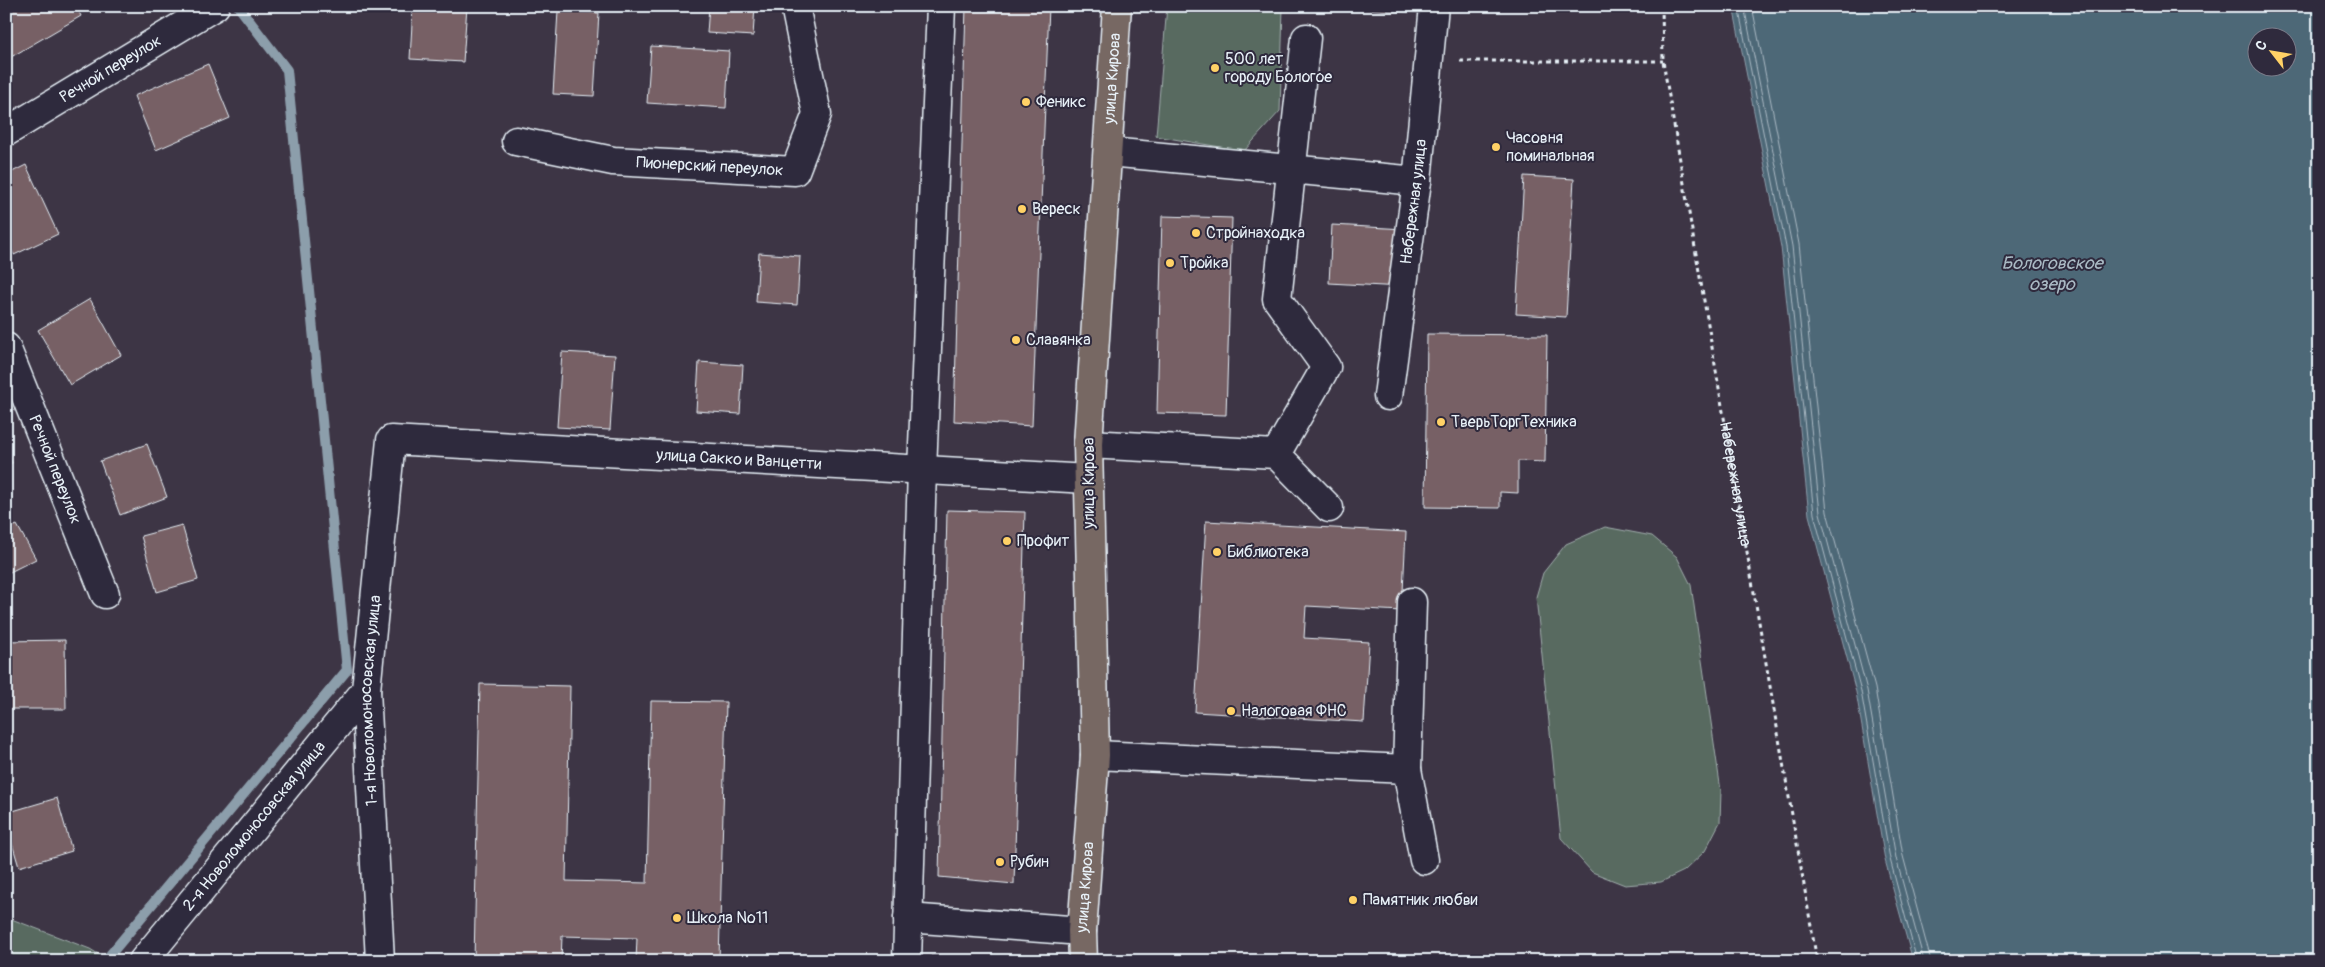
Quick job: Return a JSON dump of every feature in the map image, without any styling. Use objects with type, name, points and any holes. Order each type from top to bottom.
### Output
[{"type":"main road","name":"улица Кирова","points":[[1083,961],[1082,930],[1096,755],[1088,444],[1109,152],[1117,6]]},
{"type":"street","name":"Пионерский переулок","points":[[516,141],[613,162],[794,171],[817,114],[795,6]]},
{"type":"street","points":[[907,961],[922,470],[941,6]]},
{"type":"street","name":"Набережная улица","points":[[1388,396],[1417,181],[1434,6]]},
{"type":"street","name":"Речной переулок","points":[[6,132],[214,7]]},
{"type":"street","points":[[1276,454],[1326,367],[1277,299],[1306,38]]},
{"type":"street","points":[[1109,152],[1417,181]]},
{"type":"street","name":"Речной переулок","points":[[6,347],[13,377],[105,594]]},
{"type":"street","name":"улица Сакко и Ванцетти","points":[[391,440],[1088,479]]},
{"type":"street","name":"1-я Новоломоносовская улица","points":[[380,961],[366,690],[391,440]]},
{"type":"street","points":[[1088,444],[1276,454],[1328,508]]},
{"type":"street","points":[[1412,602],[1408,769],[1424,860]]},
{"type":"street","name":"2-я Новоломоносовская улица","points":[[143,961],[366,690]]},
{"type":"street","points":[[1096,755],[1408,769]]},
{"type":"street","points":[[908,918],[1082,930]]},
{"type":"path","name":"Набережная улица","points":[[1662,6],[1663,61],[1817,961]]},
{"type":"path","points":[[1429,61],[1663,61]]},
{"type":"green space","points":[[1167,6],[1283,7],[1280,111],[1244,151],[1156,136]]},
{"type":"green space","points":[[1605,527],[1652,536],[1677,557],[1691,585],[1721,791],[1720,822],[1705,851],[1684,871],[1661,882],[1625,885],[1592,872],[1561,838],[1536,597],[1543,573],[1566,544]]},
{"type":"green space","points":[[6,917],[90,949],[103,957],[88,961],[6,961]]},
{"type":"water","name":"Бологовское озеро","points":[[1733,6],[2319,6],[2319,961],[1913,961],[1885,860],[1856,692],[1809,515],[1781,247]]},
{"type":"building","points":[[6,6],[76,6],[81,16],[6,60]]},
{"type":"building","points":[[413,6],[467,6],[463,62],[410,59]]},
{"type":"building","points":[[709,6],[755,6],[753,36],[707,33]]},
{"type":"building","points":[[966,6],[1049,6],[1032,426],[954,421]]},
{"type":"building","points":[[1324,6],[1424,6],[1423,13]]},
{"type":"building","points":[[558,11],[599,13],[594,96],[553,94]]},
{"type":"building","points":[[651,46],[729,51],[726,108],[647,103]]},
{"type":"building","points":[[208,64],[230,118],[156,150],[134,96]]},
{"type":"building","points":[[26,165],[58,234],[14,255],[6,238],[6,175]]},
{"type":"building","points":[[1524,176],[1574,179],[1566,317],[1516,314]]},
{"type":"building","points":[[1162,216],[1232,218],[1226,415],[1157,413]]},
{"type":"building","points":[[1332,225],[1405,229],[1401,287],[1329,283]]},
{"type":"building","points":[[759,253],[800,256],[797,305],[756,302]]},
{"type":"building","points":[[90,299],[121,355],[70,385],[38,330]]},
{"type":"building","points":[[1427,334],[1547,335],[1545,462],[1518,461],[1518,493],[1500,492],[1500,508],[1425,507]]},
{"type":"building","points":[[562,352],[615,355],[610,430],[557,427]]},
{"type":"building","points":[[699,362],[743,365],[740,414],[696,411]]},
{"type":"building","points":[[147,444],[167,497],[120,515],[100,461]]},
{"type":"building","points":[[6,449],[12,463],[6,466]]},
{"type":"building","points":[[947,510],[1025,512],[1014,884],[939,877]]},
{"type":"building","points":[[1206,521],[1406,532],[1402,611],[1306,606],[1304,638],[1369,642],[1364,722],[1195,712]]},
{"type":"building","points":[[17,525],[36,559],[6,574],[6,530]]},
{"type":"building","points":[[182,525],[198,580],[157,592],[141,536]]},
{"type":"building","points":[[65,640],[66,709],[6,709],[6,641]]},
{"type":"building","points":[[480,684],[570,686],[566,881],[647,883],[651,701],[726,702],[719,961],[636,961],[637,938],[562,936],[561,961],[474,961]]},
{"type":"building","points":[[57,798],[72,851],[19,867],[6,823],[6,813]]},
{"type":"building","points":[[931,956],[1009,959],[1009,961],[931,961]]},
{"type":"waterway","points":[[105,961],[347,670],[287,70],[238,6]]},
{"type":"place","name":"500 лет городу Бологое","points":[[1215,68]]},
{"type":"place","name":"Феникс","points":[[1026,102]]},
{"type":"place","name":"Часовня поминальная","points":[[1496,147]]},
{"type":"place","name":"Вереск","points":[[1022,209]]},
{"type":"place","name":"Стройнаходка","points":[[1196,233]]},
{"type":"place","name":"Тройка","points":[[1170,263]]},
{"type":"place","name":"Славянка","points":[[1016,340]]},
{"type":"place","name":"ТверьТоргТехника","points":[[1441,422]]},
{"type":"place","name":"Профит","points":[[1007,541]]},
{"type":"place","name":"Библиотека","points":[[1217,552]]},
{"type":"place","name":"Налоговая ФНС","points":[[1231,711]]},
{"type":"place","name":"Рубин","points":[[1000,862]]},
{"type":"place","name":"Памятник любви","points":[[1353,900]]},
{"type":"place","name":"Школа №11","points":[[677,918]]}]
